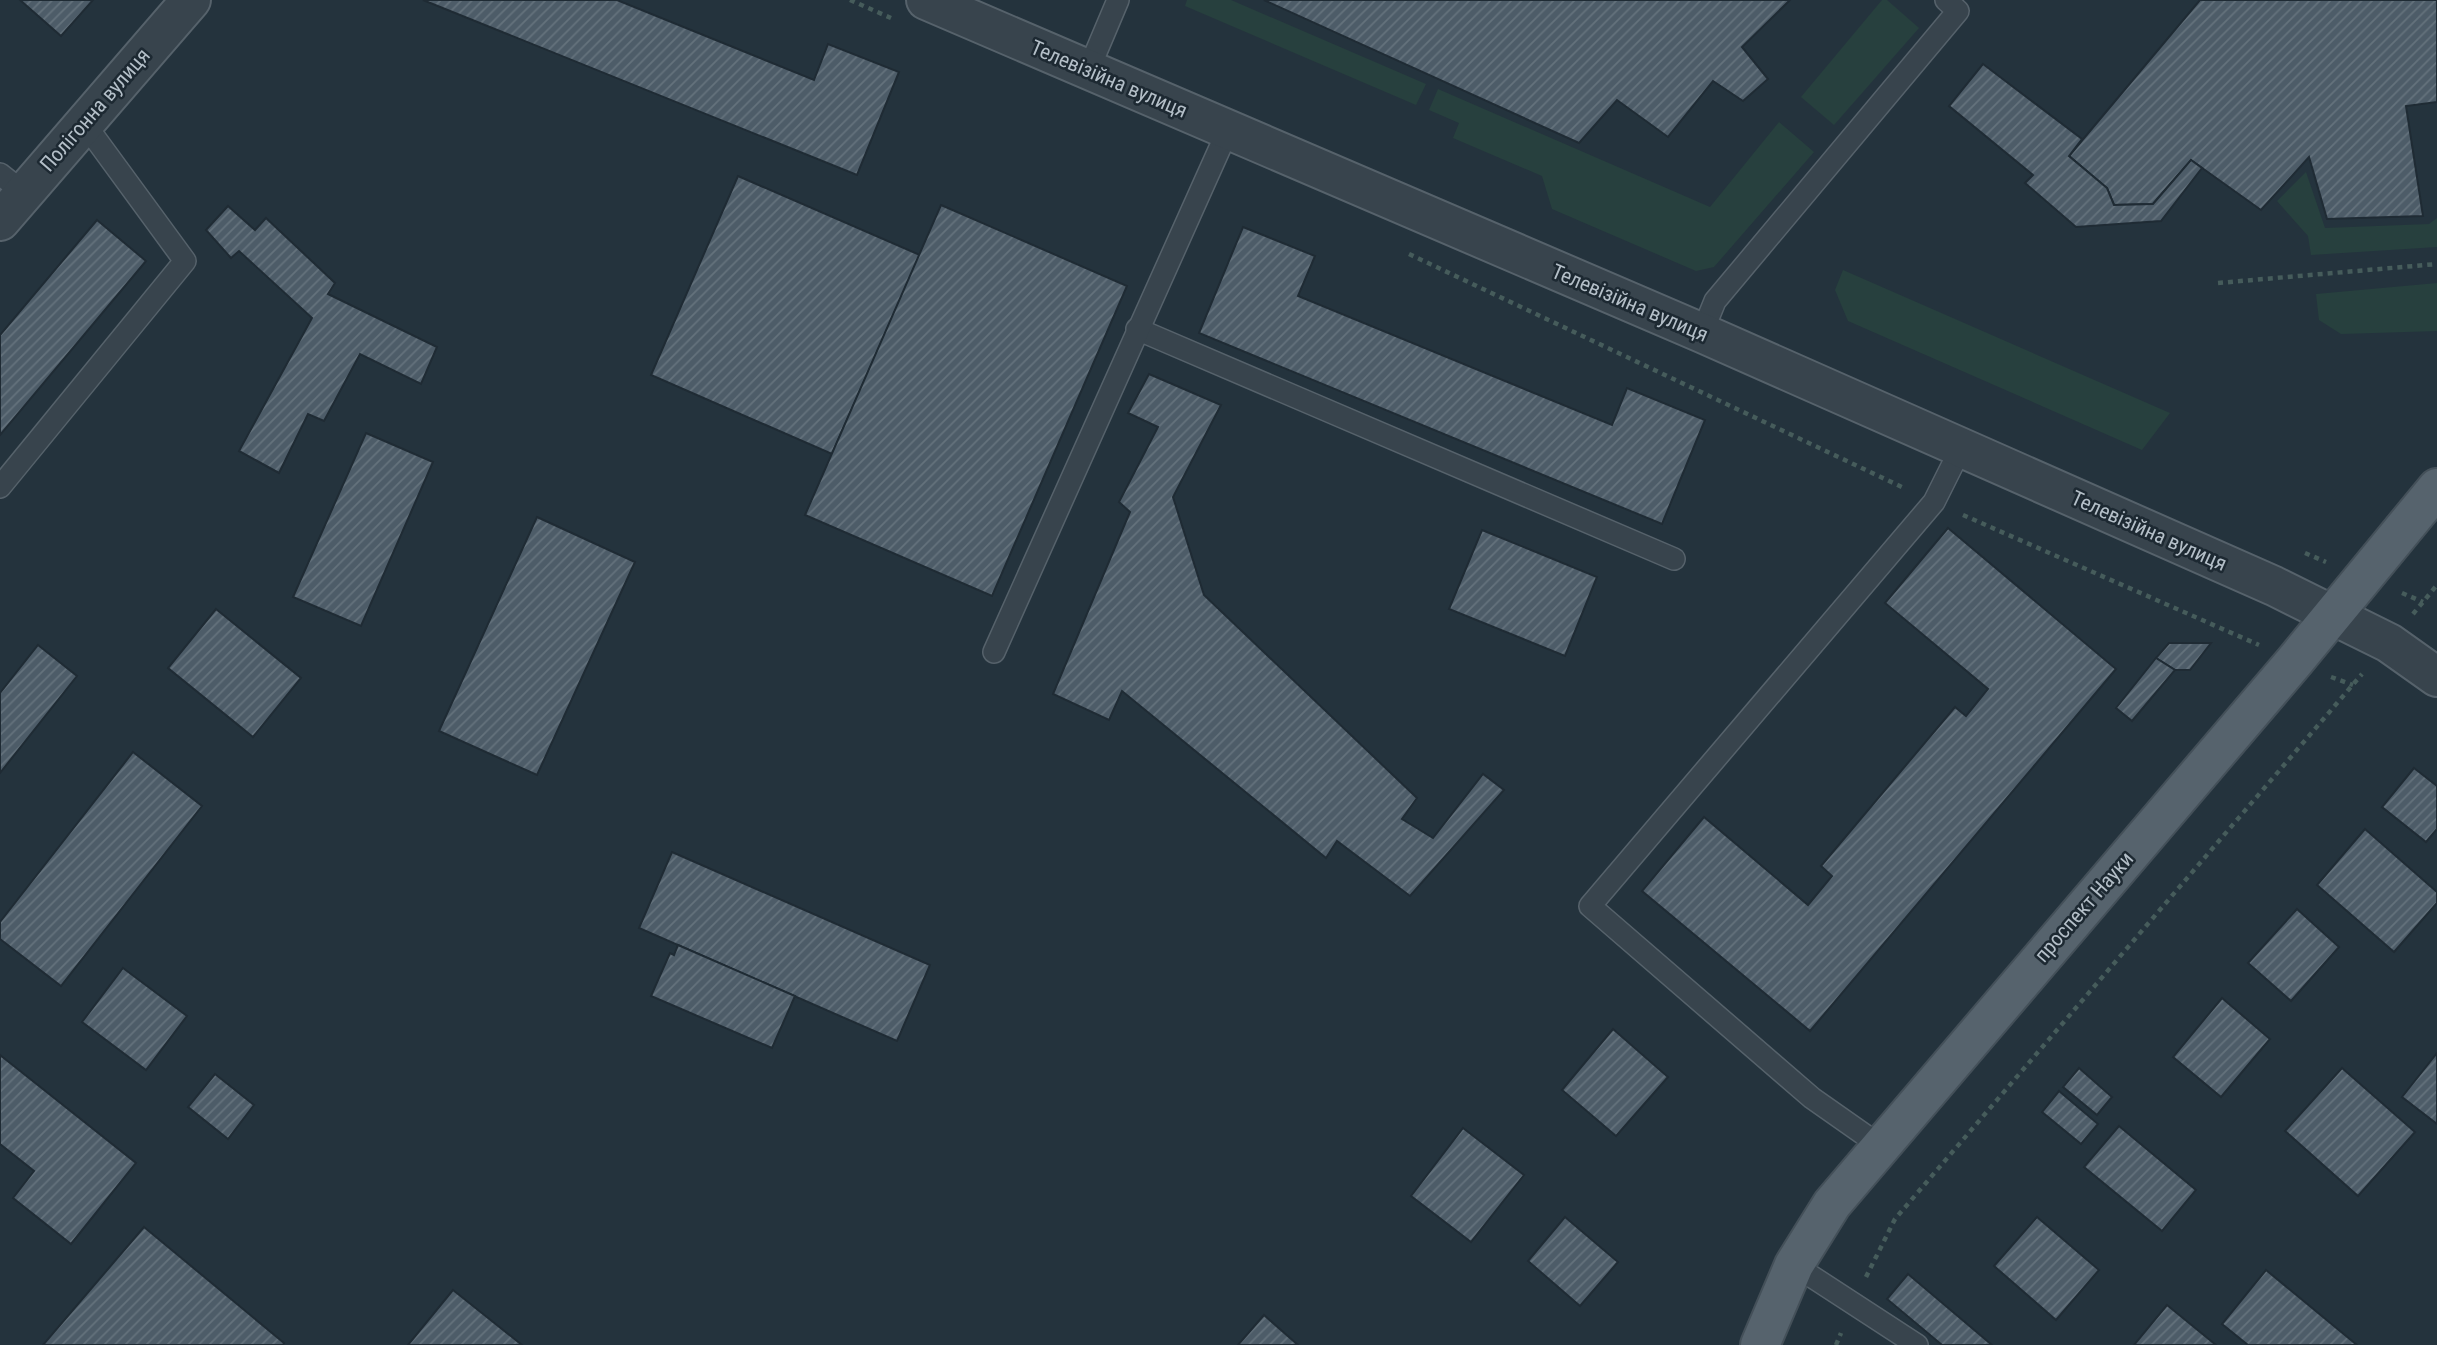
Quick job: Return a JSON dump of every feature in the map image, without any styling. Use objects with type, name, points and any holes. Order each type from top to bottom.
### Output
[{"type":"main road","name":"проспект Науки","points":[[1760,1345],[1794,1265],[1832,1204],[1879,1145],[2437,488]]},
{"type":"street","name":"Полігонна вулиця","points":[[8,196],[84,123],[191,0]]},
{"type":"street","name":"Телевізійна вулиця","points":[[913,11],[1088,71],[1702,333],[2331,615],[2389,643],[2437,677]]},
{"type":"lane","points":[[1088,71],[1118,0]]},
{"type":"lane","points":[[1702,333],[1715,301],[1958,11],[1946,0]]},
{"type":"lane","points":[[0,487],[185,261],[84,123]]},
{"type":"lane","points":[[994,652],[1228,130]]},
{"type":"lane","points":[[1137,329],[1674,559]]},
{"type":"lane","points":[[1879,1145],[1812,1098],[1590,905],[1934,502],[1961,448]]},
{"type":"lane","points":[[1794,1265],[1917,1345]]},
{"type":"path","points":[[850,0],[913,11]]},
{"type":"path","points":[[1402,251],[1934,502],[2232,630]]},
{"type":"path","points":[[2218,284],[2437,264]]},
{"type":"path","points":[[1836,1345],[1895,1219],[2437,584]]},
{"type":"green space","points":[[1187,0],[1231,0],[1426,84],[1416,105],[1185,6]]},
{"type":"green space","points":[[1882,0],[1887,0],[1919,28],[1834,125],[1801,97]]},
{"type":"green space","points":[[1438,89],[1710,207],[1779,122],[1814,152],[1714,267],[1696,271],[1552,209],[1542,176],[1453,138],[1459,123],[1429,110]]},
{"type":"green space","points":[[2306,172],[2325,228],[2429,224],[2437,218],[2437,247],[2311,255],[2308,236],[2277,201]]},
{"type":"green space","points":[[1843,270],[2170,413],[2142,450],[1848,321],[1835,290]]},
{"type":"green space","points":[[2437,283],[2437,331],[2341,334],[2319,320],[2316,294]]},
{"type":"building","points":[[20,0],[93,0],[61,36]]},
{"type":"building","points":[[423,0],[617,0],[814,80],[828,44],[899,72],[857,175]]},
{"type":"building","points":[[1264,0],[1790,0],[1742,47],[1768,79],[1743,101],[1713,81],[1668,137],[1617,100],[1579,143]]},
{"type":"building","points":[[2200,0],[2437,0],[2437,102],[2406,106],[2423,216],[2327,219],[2309,157],[2261,210],[2191,160],[2153,204],[2114,205],[2107,188],[2069,156]]},
{"type":"building","points":[[1983,64],[2082,139],[2069,156],[2107,188],[2114,205],[2153,204],[2191,160],[2202,168],[2161,221],[2076,227],[2025,183],[2033,175],[1949,106]]},
{"type":"building","points":[[738,176],[920,255],[832,454],[651,375]]},
{"type":"building","points":[[941,205],[1127,286],[992,596],[805,515]]},
{"type":"building","points":[[228,206],[255,230],[266,218],[335,283],[328,294],[437,347],[421,384],[360,354],[324,421],[308,414],[279,473],[239,451],[312,318],[239,251],[231,258],[206,230]]},
{"type":"building","points":[[97,220],[146,261],[0,435],[0,335]]},
{"type":"building","points":[[1243,227],[1315,256],[1298,296],[1612,425],[1627,388],[1705,420],[1662,524],[1199,333]]},
{"type":"building","points":[[1149,374],[1221,405],[1173,497],[1204,595],[1417,798],[1402,819],[1433,838],[1483,774],[1504,790],[1410,896],[1337,841],[1326,858],[1122,691],[1109,720],[1053,694],[1130,512],[1119,502],[1158,427],[1128,413]]},
{"type":"building","points":[[366,433],[433,462],[361,626],[293,597]]},
{"type":"building","points":[[537,517],[635,562],[537,775],[439,731]]},
{"type":"building","points":[[1948,528],[2116,669],[1810,1031],[1642,891],[1704,817],[1808,905],[1832,876],[1821,866],[1955,707],[1966,716],[1988,689],[1885,603]]},
{"type":"building","points":[[1482,530],[1597,577],[1565,656],[1449,609]]},
{"type":"building","points":[[216,609],[301,678],[253,737],[168,668]]},
{"type":"building","points":[[2169,643],[2211,643],[2190,670],[2175,670],[2156,658]]},
{"type":"building","points":[[38,645],[77,676],[0,773],[0,693]]},
{"type":"building","points":[[2156,658],[2175,670],[2132,721],[2116,708]]},
{"type":"building","points":[[133,752],[202,806],[61,986],[0,939],[0,922]]},
{"type":"building","points":[[2414,768],[2437,786],[2437,829],[2426,842],[2382,807]]},
{"type":"building","points":[[2365,829],[2437,892],[2437,903],[2394,952],[2317,885]]},
{"type":"building","points":[[672,852],[930,965],[897,1041],[639,928]]},
{"type":"building","points":[[2297,909],[2339,947],[2291,1001],[2248,963]]},
{"type":"building","points":[[678,945],[795,996],[772,1048],[651,996],[670,953],[674,955]]},
{"type":"building","points":[[123,968],[187,1016],[146,1070],[82,1022]]},
{"type":"building","points":[[2222,998],[2270,1039],[2221,1097],[2173,1057]]},
{"type":"building","points":[[1613,1029],[1668,1077],[1616,1136],[1562,1090]]},
{"type":"building","points":[[2437,1053],[2437,1124],[2402,1097]]},
{"type":"building","points":[[0,1055],[136,1163],[71,1244],[13,1198],[34,1171],[0,1144]]},
{"type":"building","points":[[2079,1068],[2112,1097],[2097,1115],[2063,1087]]},
{"type":"building","points":[[2342,1068],[2415,1132],[2358,1196],[2285,1131]]},
{"type":"building","points":[[215,1074],[254,1105],[228,1139],[188,1107]]},
{"type":"building","points":[[2059,1091],[2098,1124],[2081,1144],[2042,1112]]},
{"type":"building","points":[[2119,1126],[2196,1190],[2162,1231],[2084,1167]]},
{"type":"building","points":[[1463,1128],[1524,1175],[1471,1242],[1411,1196]]},
{"type":"building","points":[[1565,1217],[1618,1262],[1580,1306],[1528,1261]]},
{"type":"building","points":[[2037,1217],[2099,1270],[2056,1320],[1994,1266]]},
{"type":"building","points":[[144,1227],[284,1343],[283,1345],[43,1345]]},
{"type":"building","points":[[2266,1270],[2357,1345],[2248,1345],[2222,1324]]},
{"type":"building","points":[[1908,1274],[1992,1345],[1942,1345],[1887,1299]]},
{"type":"building","points":[[453,1290],[522,1345],[408,1345]]},
{"type":"building","points":[[2167,1305],[2216,1345],[2134,1345]]},
{"type":"building","points":[[1264,1315],[1298,1345],[1238,1345]]}]
